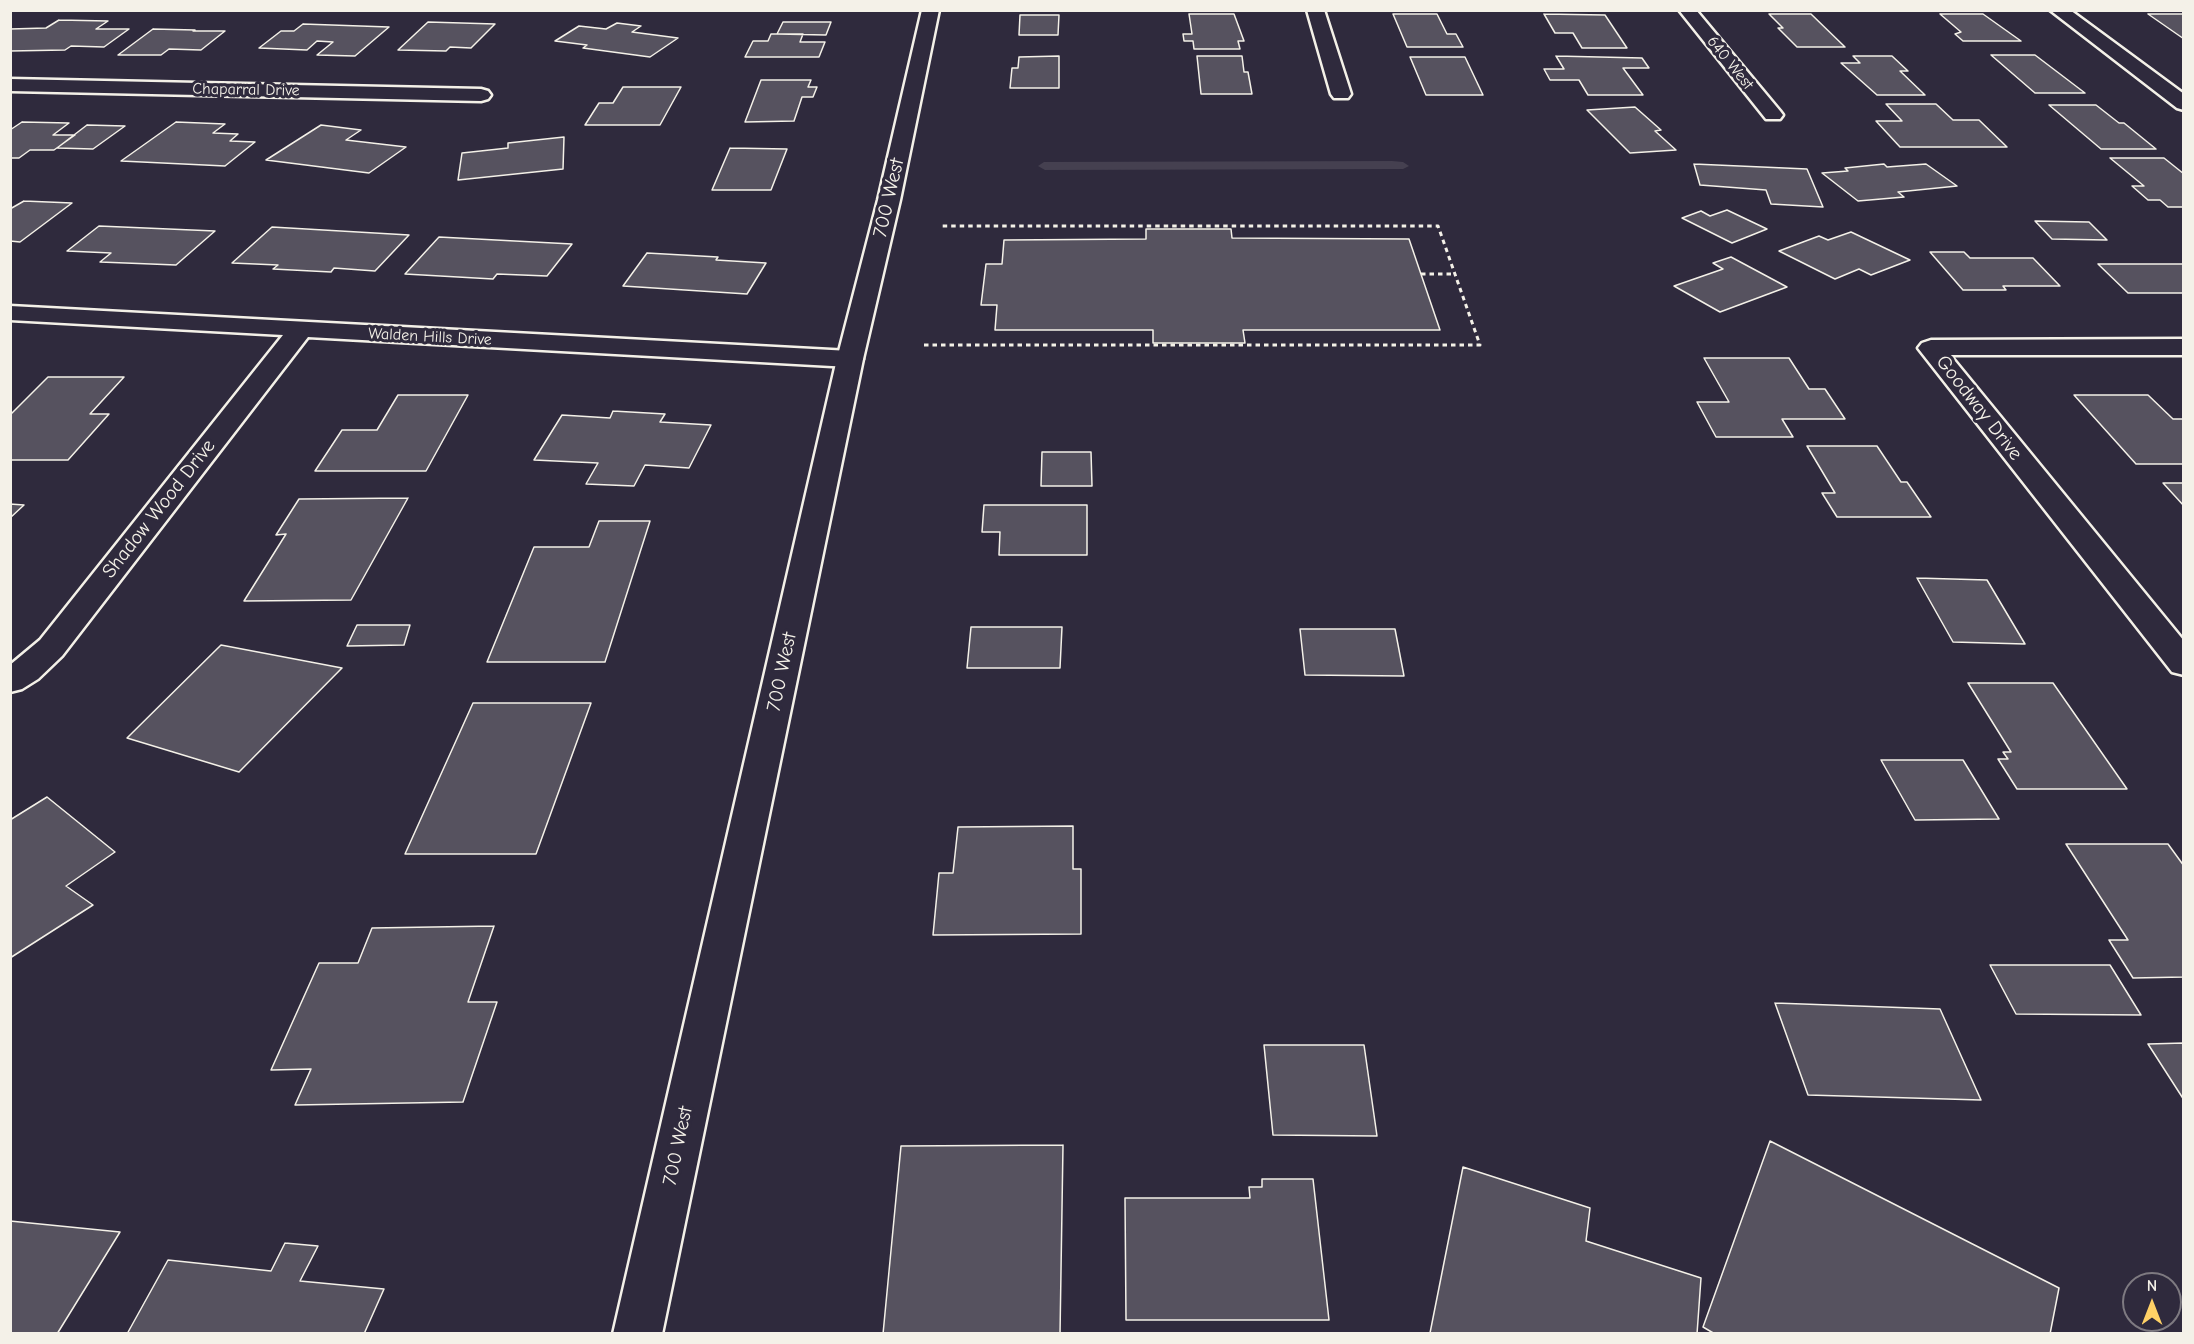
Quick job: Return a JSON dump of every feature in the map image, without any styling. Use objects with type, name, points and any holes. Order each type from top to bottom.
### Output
[{"type":"street","name":"700 West","points":[[637,1334],[850,359],[889,200],[931,10]]},
{"type":"street","points":[[1315,10],[1341,94]]},
{"type":"street","name":"640 West","points":[[1687,10],[1773,115]]},
{"type":"street","points":[[2058,10],[2184,104]]},
{"type":"street","name":"Chaparral Drive","points":[[10,85],[481,95]]},
{"type":"street","name":"Walden Hills Drive","points":[[10,313],[850,359]]},
{"type":"street","name":"Shadow Wood Drive","points":[[10,681],[26,671],[51,648],[300,330]]},
{"type":"street","name":"Goodway Drive","points":[[2184,347],[1931,348],[2184,664]]},
{"type":"path","points":[[924,345],[1480,345],[1438,226],[1189,228],[942,226]]},
{"type":"path","points":[[1421,274],[1455,274]]},
{"type":"shaded area","points":[[1044,162],[1403,162],[1409,166],[1403,169],[1045,170],[1038,166]]},
{"type":"building","points":[[1189,14],[1234,14],[1244,41],[1238,41],[1240,49],[1194,49],[1193,41],[1184,41],[1183,34],[1192,34]]},
{"type":"building","points":[[1393,14],[1437,14],[1447,34],[1456,34],[1463,47],[1407,47]]},
{"type":"building","points":[[1544,14],[1605,15],[1627,48],[1582,48],[1573,33],[1555,33]]},
{"type":"building","points":[[1769,14],[1811,14],[1845,47],[1797,47],[1778,28],[1783,28]]},
{"type":"building","points":[[1940,14],[1983,14],[2021,41],[1963,41],[1955,34],[1961,32]]},
{"type":"building","points":[[2148,14],[2184,14],[2184,39]]},
{"type":"building","points":[[1020,15],[1059,15],[1058,35],[1019,35]]},
{"type":"building","points":[[59,20],[108,21],[96,29],[129,29],[104,47],[71,46],[65,50],[10,51],[10,29],[46,28]]},
{"type":"building","points":[[428,22],[495,24],[471,48],[450,47],[446,51],[398,50]]},
{"type":"building","points":[[783,22],[831,22],[826,35],[777,34]]},
{"type":"building","points":[[617,23],[641,26],[632,32],[678,38],[650,57],[583,48],[587,45],[555,41],[579,26],[606,29]]},
{"type":"building","points":[[303,24],[389,27],[355,56],[317,55],[333,42],[317,41],[307,50],[259,48],[281,31],[294,31]]},
{"type":"building","points":[[153,29],[225,31],[201,50],[169,49],[161,55],[118,55]]},
{"type":"building","points":[[771,34],[803,34],[800,42],[825,42],[819,57],[745,57],[753,41],[768,41]]},
{"type":"building","points":[[1991,55],[2035,55],[2085,93],[2035,93]]},
{"type":"building","points":[[1059,56],[1059,88],[1010,88],[1012,68],[1018,68],[1019,57]]},
{"type":"building","points":[[1197,56],[1242,56],[1244,72],[1248,72],[1252,94],[1201,94]]},
{"type":"building","points":[[1556,56],[1642,58],[1649,68],[1623,68],[1643,95],[1588,95],[1579,80],[1550,80],[1544,69],[1564,69]]},
{"type":"building","points":[[1853,56],[1892,56],[1908,71],[1900,71],[1925,95],[1877,95],[1841,63],[1860,63]]},
{"type":"building","points":[[1410,57],[1465,57],[1483,95],[1426,95]]},
{"type":"building","points":[[761,80],[811,80],[808,87],[817,87],[813,97],[802,97],[794,121],[745,122]]},
{"type":"building","points":[[623,87],[681,87],[660,125],[585,125],[599,103],[613,103]]},
{"type":"building","points":[[1886,104],[1936,104],[1953,120],[1979,120],[2007,147],[1900,147],[1876,121],[1902,121]]},
{"type":"building","points":[[2049,105],[2096,105],[2119,123],[2124,123],[2156,149],[2101,149]]},
{"type":"building","points":[[1635,107],[1661,130],[1655,131],[1676,150],[1630,153],[1587,110]]},
{"type":"building","points":[[22,122],[69,123],[53,135],[75,135],[54,150],[30,150],[19,158],[10,158],[10,130]]},
{"type":"building","points":[[176,122],[225,124],[213,133],[238,134],[230,141],[255,142],[225,166],[121,161]]},
{"type":"building","points":[[87,125],[125,126],[93,149],[57,148]]},
{"type":"building","points":[[321,125],[361,130],[346,140],[406,147],[369,173],[266,160]]},
{"type":"building","points":[[564,137],[563,169],[458,180],[462,153],[508,148],[508,143]]},
{"type":"building","points":[[730,148],[787,149],[771,190],[712,190]]},
{"type":"building","points":[[2110,158],[2164,158],[2184,174],[2184,207],[2168,207],[2160,200],[2148,200],[2132,186],[2144,186]]},
{"type":"building","points":[[1694,164],[1807,169],[1823,207],[1771,204],[1766,190],[1700,185]]},
{"type":"building","points":[[1884,164],[1887,167],[1926,164],[1957,186],[1898,192],[1904,197],[1858,201],[1822,173]]},
{"type":"building","points":[[24,201],[72,203],[20,242],[10,241],[10,209]]},
{"type":"building","points":[[1727,210],[1767,229],[1732,243],[1682,218],[1701,211],[1710,216]]},
{"type":"building","points":[[2035,221],[2089,222],[2107,240],[2052,239]]},
{"type":"building","points":[[99,226],[215,231],[176,265],[100,262],[111,253],[67,251]]},
{"type":"building","points":[[272,227],[409,235],[375,271],[334,268],[331,272],[273,269],[278,265],[232,263]]},
{"type":"building","points":[[1146,229],[1231,229],[1232,238],[1409,239],[1440,330],[1243,330],[1245,343],[1153,343],[1153,330],[995,330],[997,305],[981,305],[986,264],[1002,264],[1004,240],[1146,239]]},
{"type":"building","points":[[1851,232],[1910,260],[1871,275],[1859,269],[1835,279],[1779,251],[1819,236],[1828,240]]},
{"type":"building","points":[[439,237],[572,244],[547,276],[497,274],[493,279],[405,274]]},
{"type":"building","points":[[1930,252],[1964,252],[1970,258],[2033,258],[2060,286],[2003,286],[2006,290],[1963,290]]},
{"type":"building","points":[[647,253],[718,257],[716,260],[766,263],[747,294],[623,286]]},
{"type":"building","points":[[1731,257],[1787,287],[1720,312],[1674,286],[1723,269],[1713,263]]},
{"type":"building","points":[[2098,264],[2184,264],[2184,293],[2128,293]]},
{"type":"building","points":[[1704,358],[1789,358],[1809,389],[1825,389],[1845,419],[1782,419],[1793,437],[1716,437],[1697,402],[1729,402]]},
{"type":"building","points":[[48,377],[124,377],[90,414],[109,414],[68,460],[10,460],[10,415]]},
{"type":"building","points":[[398,395],[468,395],[426,471],[315,471],[342,430],[377,430]]},
{"type":"building","points":[[2074,395],[2148,395],[2173,419],[2184,419],[2184,464],[2136,464]]},
{"type":"building","points":[[613,411],[665,414],[660,422],[711,425],[689,468],[645,465],[634,486],[586,484],[598,463],[534,460],[562,415],[610,418]]},
{"type":"building","points":[[1807,446],[1877,446],[1901,482],[1907,482],[1931,517],[1837,517],[1822,493],[1835,493]]},
{"type":"building","points":[[1042,452],[1091,452],[1092,486],[1041,486]]},
{"type":"building","points":[[2163,483],[2184,483],[2184,506]]},
{"type":"building","points":[[408,498],[351,600],[244,601],[286,534],[276,535],[299,499]]},
{"type":"building","points":[[10,504],[24,505],[10,518]]},
{"type":"building","points":[[984,505],[1087,505],[1087,555],[999,555],[1000,532],[982,532]]},
{"type":"building","points":[[599,521],[650,521],[605,662],[487,662],[534,547],[589,547]]},
{"type":"building","points":[[1917,578],[1987,580],[2025,644],[1953,642]]},
{"type":"building","points":[[357,625],[410,625],[404,645],[347,646]]},
{"type":"building","points":[[971,627],[1062,627],[1060,668],[967,668]]},
{"type":"building","points":[[1300,629],[1395,629],[1404,676],[1305,675]]},
{"type":"building","points":[[221,645],[342,668],[239,772],[127,738]]},
{"type":"building","points":[[1968,683],[2053,683],[2127,789],[2017,789],[1998,759],[2008,759],[2003,752],[2011,752]]},
{"type":"building","points":[[473,703],[591,703],[536,854],[405,854]]},
{"type":"building","points":[[1881,760],[1963,760],[1999,819],[1915,820]]},
{"type":"building","points":[[47,797],[115,852],[66,886],[93,905],[10,958],[10,820]]},
{"type":"building","points":[[1073,826],[1073,869],[1081,869],[1081,934],[933,935],[939,873],[953,873],[958,827]]},
{"type":"building","points":[[2066,844],[2168,844],[2184,866],[2184,977],[2133,978],[2109,940],[2128,940]]},
{"type":"building","points":[[494,926],[468,1002],[497,1002],[463,1102],[295,1105],[311,1069],[271,1070],[319,963],[358,963],[372,928]]},
{"type":"building","points":[[1990,965],[2110,965],[2141,1015],[2016,1014]]},
{"type":"building","points":[[1775,1003],[1940,1009],[1981,1100],[1808,1095]]},
{"type":"building","points":[[2184,1043],[2184,1100],[2148,1044]]},
{"type":"building","points":[[1264,1045],[1364,1045],[1377,1136],[1273,1135]]},
{"type":"building","points":[[1770,1141],[2059,1288],[2050,1334],[1715,1334],[1703,1327]]},
{"type":"building","points":[[1063,1145],[1060,1334],[883,1334],[901,1146]]},
{"type":"building","points":[[1463,1167],[1590,1208],[1586,1241],[1701,1278],[1697,1334],[1430,1333]]},
{"type":"building","points":[[1262,1179],[1313,1179],[1329,1320],[1126,1320],[1125,1198],[1250,1198],[1249,1187],[1262,1187]]},
{"type":"building","points":[[10,1221],[120,1232],[57,1334],[10,1334]]},
{"type":"building","points":[[285,1243],[318,1246],[300,1281],[384,1289],[364,1334],[127,1334],[168,1260],[271,1271]]}]
